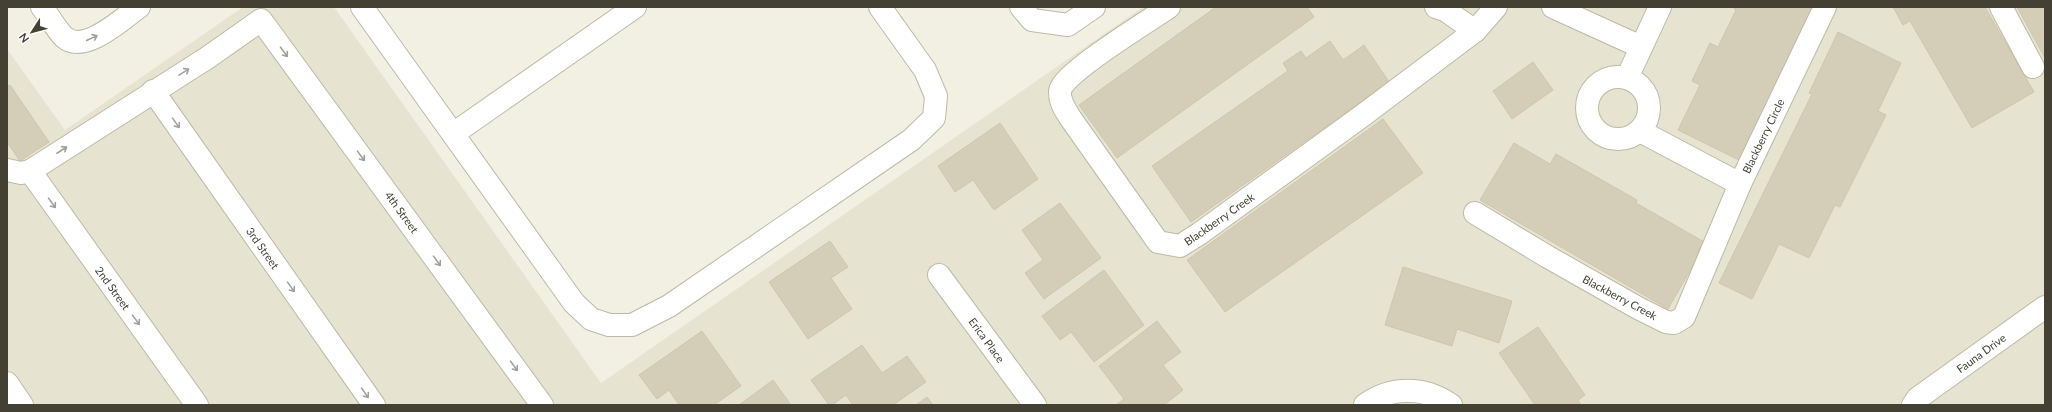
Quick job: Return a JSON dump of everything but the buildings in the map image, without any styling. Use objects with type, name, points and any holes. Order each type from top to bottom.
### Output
[{"type":"street","points":[[42,7],[65,38],[79,43],[92,40],[139,7]]},
{"type":"street","points":[[453,134],[635,7]]},
{"type":"street","points":[[366,8],[453,134],[574,303],[591,319],[609,325],[632,325],[682,297],[911,140],[934,118],[936,96],[925,70],[880,7]]},
{"type":"street","points":[[1021,7],[1032,20],[1068,25],[1094,7]]},
{"type":"street","name":"Blackberry Creek","points":[[1169,7],[1079,68],[1063,82],[1060,90],[1062,104],[1071,119],[1158,242],[1180,246],[1199,234],[1362,116],[1476,31],[1496,7]]},
{"type":"street","points":[[1436,7],[1445,10],[1476,31]]},
{"type":"street","points":[[1553,7],[1641,47]]},
{"type":"street","points":[[1628,78],[1660,7]]},
{"type":"street","name":"Blackberry Circle","points":[[1640,131],[1740,184],[1825,7]]},
{"type":"street","points":[[2000,7],[2033,66]]},
{"type":"street","name":"4th Street","points":[[153,91],[207,58],[261,20],[542,405]]},
{"type":"street","points":[[1607,78],[1628,78],[1637,83],[1644,91],[1649,101],[1650,112],[1640,131],[1622,140],[1612,139],[1594,129],[1589,120],[1587,110],[1588,100],[1592,91],[1599,83],[1607,78]]},
{"type":"street","points":[[7,170],[21,172],[30,171],[153,91]]},
{"type":"street","name":"3rd Street","points":[[153,91],[374,405]]},
{"type":"street","name":"2nd Street","points":[[30,171],[197,405]]},
{"type":"street","name":"Blackberry Creek","points":[[1475,213],[1535,250],[1638,308],[1666,322],[1674,323],[1684,317],[1740,184]]},
{"type":"street","name":"Erica Place","points":[[939,275],[1035,405]]},
{"type":"street","name":"Fauna Drive","points":[[1916,402],[2045,307]]},
{"type":"street","points":[[7,383],[22,405]]},
{"type":"street","points":[[1365,405],[1389,392],[1408,390],[1422,392],[1440,398],[1451,405]]},
{"type":"shaded area","points":[[243,7],[334,7],[601,383],[1143,7],[2045,7],[2045,405],[7,405],[7,49],[65,130]]}]
